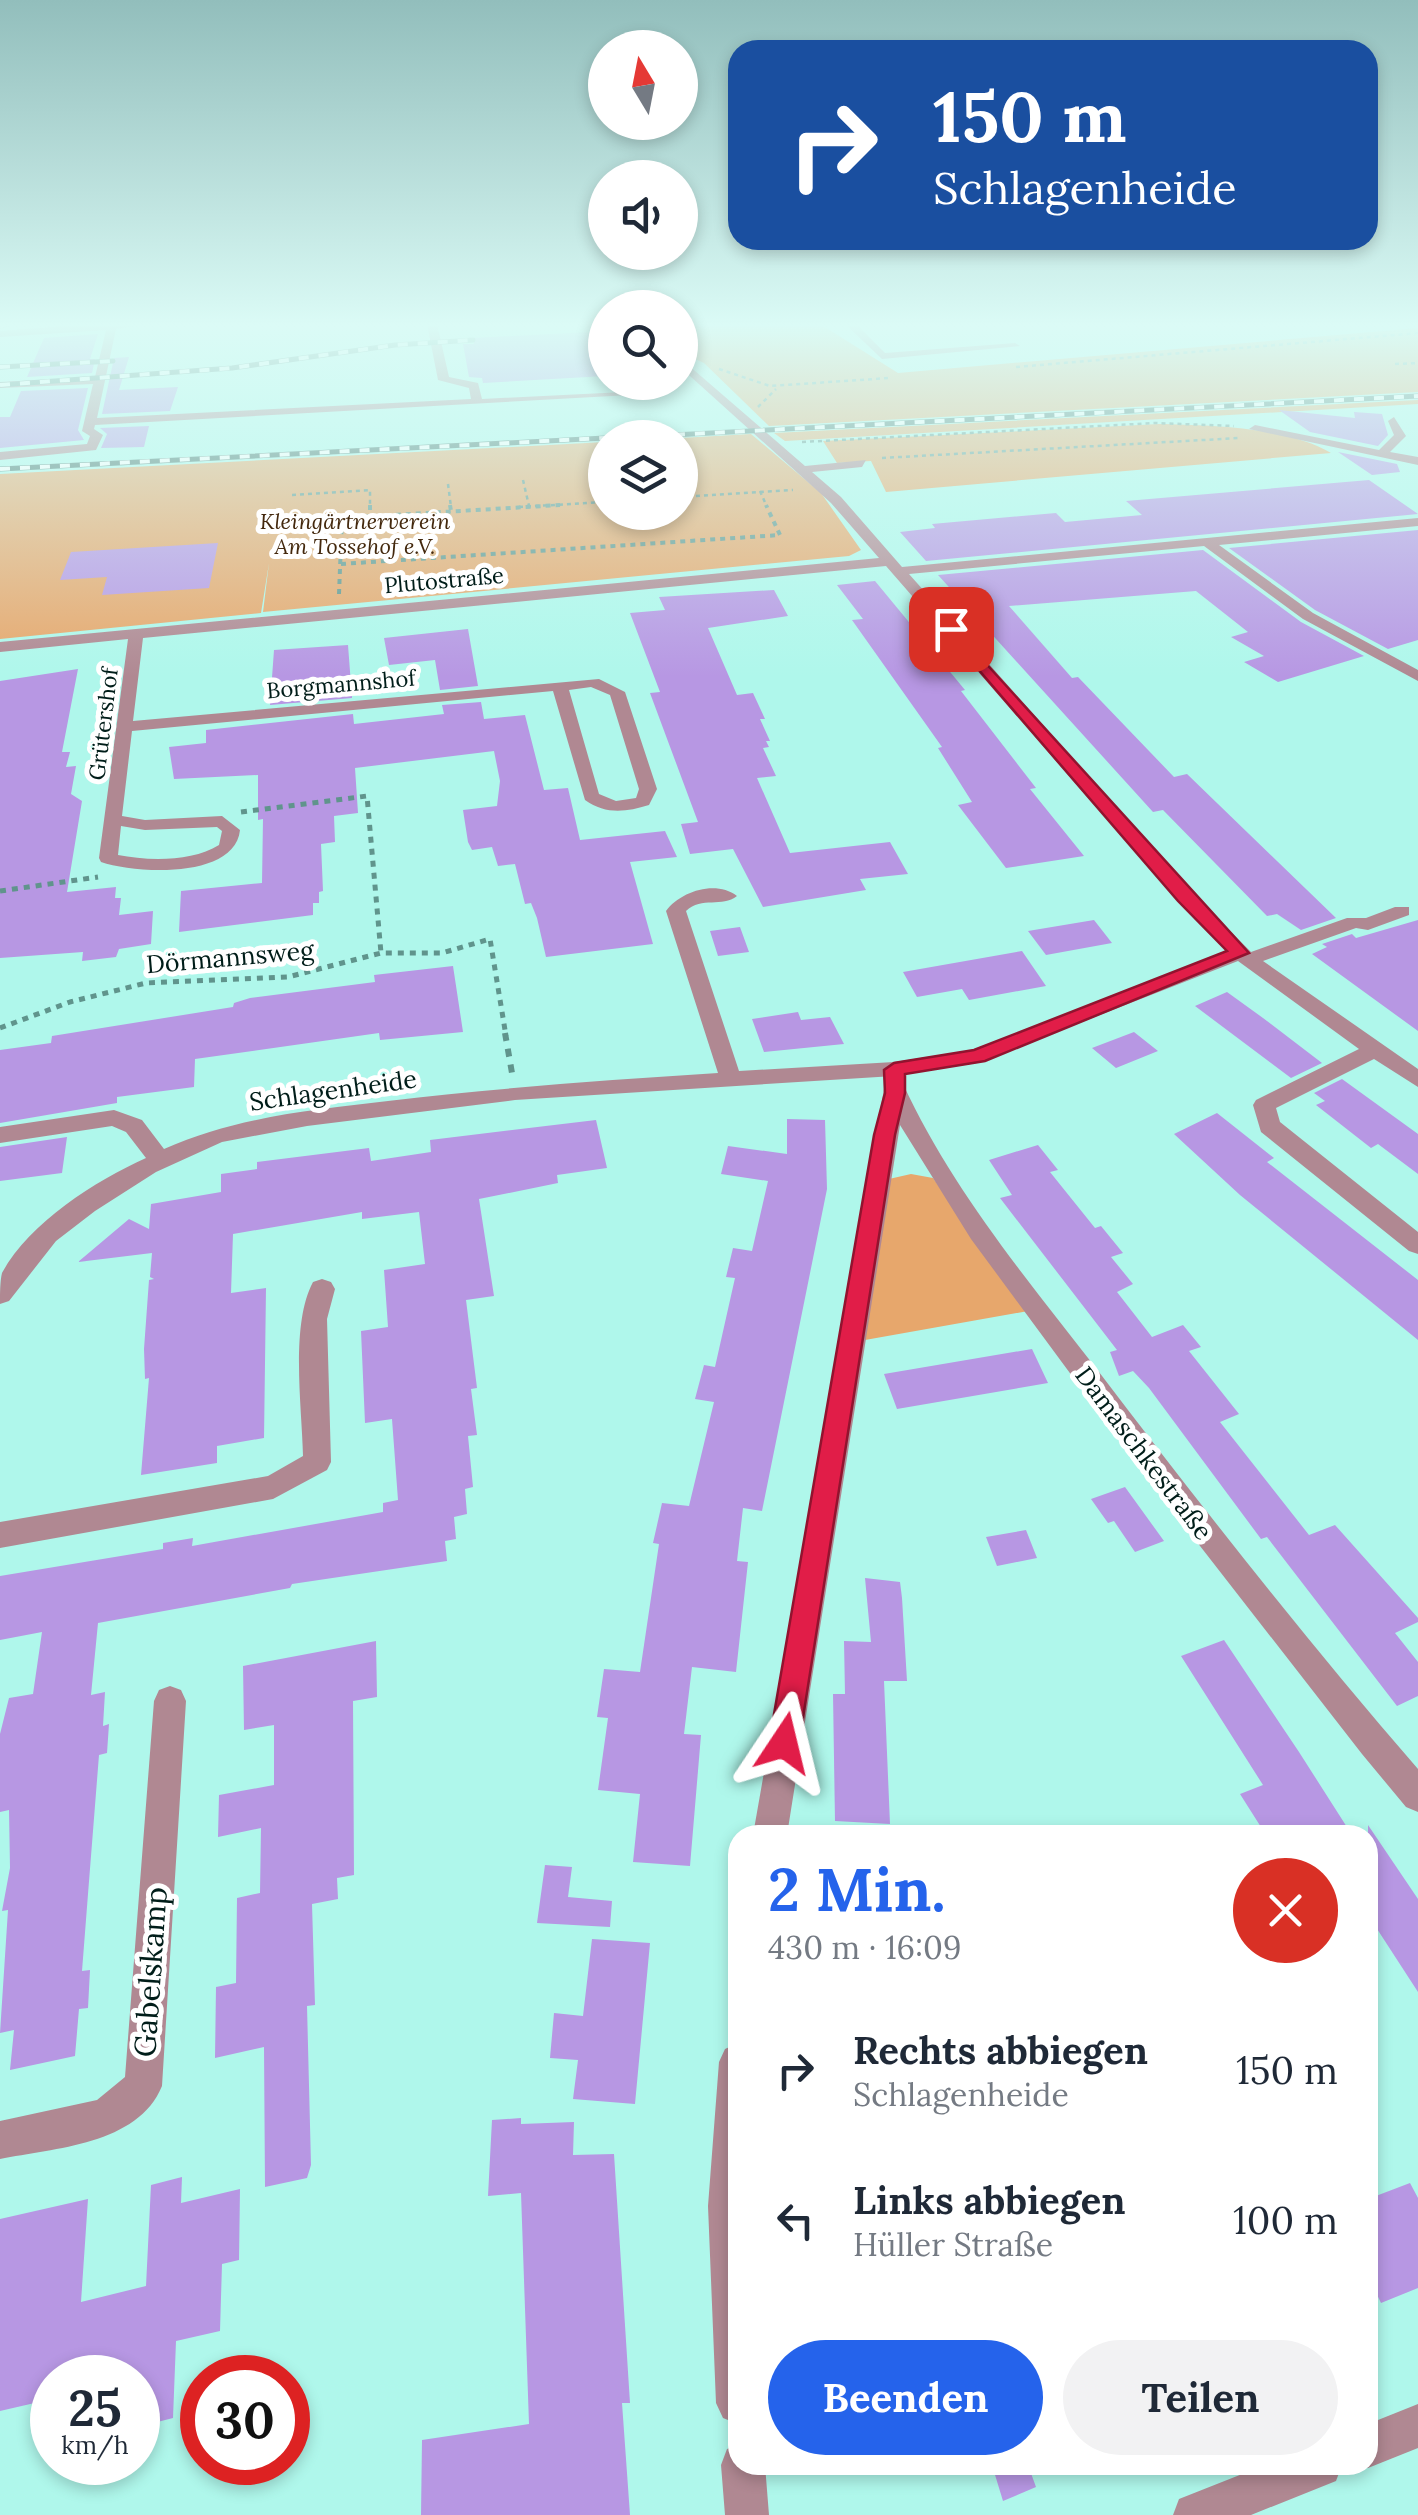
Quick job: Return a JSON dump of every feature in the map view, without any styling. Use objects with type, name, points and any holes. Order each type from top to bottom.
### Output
[{"type":"street","points":[[0,456],[92,447],[94,441]]},
{"type":"street","points":[[773,441],[806,469],[897,566],[1184,897],[1244,957],[1418,1080]]},
{"type":"street","points":[[1317,441],[1418,461]]},
{"type":"street","points":[[1380,455],[1394,441]]},
{"type":"street","points":[[806,469],[862,464]]},
{"type":"street","name":"Plutostraße","points":[[0,647],[340,612],[1418,522]]},
{"type":"street","points":[[1208,542],[1258,585],[1313,621],[1418,676]]},
{"type":"street","name":"Grütershof","points":[[121,866],[108,858],[136,634]]},
{"type":"street","name":"Borgmannshof","points":[[126,727],[594,682],[617,692],[648,788],[644,801],[625,807],[603,806],[591,796],[560,686]]},
{"type":"street","points":[[115,820],[144,825],[222,821],[230,830],[224,851],[205,858],[121,866]]},
{"type":"street","points":[[727,896],[698,894],[683,900],[676,912],[730,1077]]},
{"type":"street","name":"Schlagenheide","points":[[0,1294],[48,1234],[86,1204],[160,1160],[217,1135],[306,1118],[515,1093],[730,1077],[895,1081],[978,1056],[1244,957],[1402,911]]},
{"type":"street","points":[[1375,1050],[1264,1105],[1269,1126],[1418,1246]]},
{"type":"street","points":[[772,1825],[895,1081]]},
{"type":"street","name":"Damaschkestraße","points":[[895,1081],[917,1139],[1053,1331],[1213,1545],[1418,1796]]},
{"type":"street","points":[[0,1135],[114,1118],[134,1126],[160,1160]]},
{"type":"street","points":[[0,1534],[273,1487],[317,1462],[314,1319],[322,1288]]},
{"type":"street","name":"Gabelskamp","points":[[0,2140],[106,2117],[143,2086],[170,1701]]},
{"type":"street","points":[[1378,2442],[1418,2426]]},
{"type":"street","points":[[744,2475],[747,2515]]},
{"type":"street","points":[[1194,2515],[1295,2475]]},
{"type":"path","points":[[777,445],[839,441]]},
{"type":"path","points":[[862,464],[869,459],[1161,441]]},
{"type":"path","points":[[524,480],[529,506]]},
{"type":"path","points":[[448,484],[450,511]]},
{"type":"path","points":[[698,495],[824,488]]},
{"type":"path","points":[[292,495],[370,490],[370,516]]},
{"type":"path","points":[[341,564],[780,536],[760,491]]},
{"type":"path","points":[[340,612],[342,518],[588,503]]},
{"type":"path","points":[[222,821],[252,808],[368,796],[381,952]]},
{"type":"path","points":[[0,891],[90,881],[121,866]]},
{"type":"path","name":"Dörmannsweg","points":[[0,1028],[70,1002],[146,982],[288,977],[381,952],[442,953],[490,939],[515,1093]]},
{"type":"green space","name":"Kleingärtnerverein Am Tossehof e.V.","points":[[698,441],[760,441],[821,493],[861,550],[849,556],[263,612],[269,563],[261,613],[0,639],[0,474],[588,443],[588,530],[698,530]]},
{"type":"green space","points":[[823,441],[1304,441],[1331,453],[886,492],[871,461],[837,463]]},
{"type":"green space","points":[[911,1174],[933,1178],[1028,1311],[865,1340],[889,1179]]},
{"type":"building","points":[[0,441],[70,441],[0,448]]},
{"type":"building","points":[[104,441],[145,441],[144,447],[101,448]]},
{"type":"building","points":[[1338,452],[1397,464],[1400,472],[1372,475]]},
{"type":"building","points":[[1369,480],[1418,514],[926,561],[900,532],[935,528],[932,524],[1056,513],[1065,522],[1142,515],[1126,501]]},
{"type":"building","points":[[1418,530],[1418,640],[1388,649],[1315,610],[1229,548]]},
{"type":"building","points":[[218,543],[209,588],[102,595],[107,577],[60,580],[71,552]]},
{"type":"building","points":[[1203,550],[1301,622],[1364,656],[1278,682],[1244,662],[1264,656],[1231,637],[1248,632],[1196,591],[1009,606],[1072,678],[1078,677],[1174,777],[1187,774],[1336,918],[1301,930],[1277,914],[1267,916],[1163,810],[1153,812],[938,575]]},
{"type":"building","points":[[875,581],[965,690],[961,691],[1036,788],[1030,789],[1084,856],[1006,868],[958,805],[972,802],[938,748],[942,747],[852,620],[863,619],[837,585]]},
{"type":"building","points":[[774,590],[788,616],[708,628],[737,695],[753,693],[765,719],[760,719],[770,741],[766,741],[769,747],[763,748],[776,776],[757,778],[790,853],[890,842],[908,874],[860,879],[866,890],[763,907],[733,849],[690,854],[681,824],[698,822],[650,693],[660,692],[630,613],[665,610],[659,597]]},
{"type":"building","points":[[468,629],[478,686],[440,690],[435,660],[389,665],[384,638]]},
{"type":"building","points":[[348,645],[352,698],[270,705],[274,650]]},
{"type":"building","points":[[78,669],[62,752],[70,752],[66,767],[76,766],[71,794],[82,801],[67,892],[116,887],[115,898],[121,898],[119,915],[153,911],[151,944],[119,949],[116,957],[82,961],[83,952],[0,958],[0,681]]},
{"type":"building","points":[[481,702],[484,719],[525,715],[544,790],[568,788],[580,840],[665,831],[677,857],[630,862],[653,944],[546,957],[537,918],[531,903],[525,904],[515,864],[498,866],[492,847],[472,850],[468,842],[463,810],[497,806],[500,781],[494,751],[355,768],[358,813],[334,816],[335,842],[321,844],[323,891],[319,892],[319,903],[313,903],[313,915],[179,932],[181,891],[262,883],[263,819],[258,820],[258,775],[174,779],[169,747],[206,743],[206,730],[353,714],[354,724],[444,714],[442,705]]},
{"type":"building","points":[[1094,920],[1112,943],[1046,955],[1028,931]]},
{"type":"building","points":[[1418,920],[1418,1031],[1312,954],[1327,947],[1322,944],[1352,934],[1356,938]]},
{"type":"building","points":[[740,927],[749,952],[718,956],[710,931]]},
{"type":"building","points":[[1022,951],[1046,986],[969,1000],[962,989],[917,997],[903,972]]},
{"type":"building","points":[[453,966],[463,1032],[380,1040],[379,1033],[195,1059],[194,1087],[117,1097],[117,1103],[0,1123],[0,1050],[51,1043],[52,1036],[233,1007],[234,1003],[250,998],[375,982],[374,975]]},
{"type":"building","points":[[1227,992],[1322,1063],[1291,1078],[1195,1006]]},
{"type":"building","points":[[798,1012],[801,1020],[830,1017],[844,1044],[764,1052],[752,1019]]},
{"type":"building","points":[[1134,1032],[1158,1051],[1116,1068],[1092,1048]]},
{"type":"building","points":[[1342,1079],[1418,1134],[1418,1174],[1378,1144],[1371,1148],[1316,1105],[1325,1101],[1314,1093]]},
{"type":"building","points":[[1217,1113],[1274,1158],[1267,1162],[1418,1280],[1418,1340],[1240,1195],[1174,1134]]},
{"type":"building","points":[[787,1119],[825,1120],[827,1189],[762,1511],[743,1508],[737,1561],[748,1562],[736,1672],[692,1667],[684,1734],[701,1735],[690,1866],[633,1862],[640,1794],[598,1790],[608,1718],[597,1717],[604,1669],[640,1672],[659,1544],[653,1543],[662,1503],[689,1506],[714,1402],[695,1399],[704,1365],[715,1367],[735,1278],[726,1277],[733,1248],[752,1251],[768,1181],[721,1174],[728,1146],[787,1154]]},
{"type":"building","points":[[596,1120],[607,1168],[557,1175],[558,1183],[479,1199],[494,1296],[466,1300],[477,1388],[471,1389],[477,1435],[468,1436],[473,1487],[465,1489],[467,1514],[454,1517],[456,1539],[445,1541],[447,1561],[292,1584],[290,1588],[98,1623],[91,1695],[105,1692],[103,1726],[109,1724],[107,1753],[99,1755],[82,1971],[90,1970],[88,2008],[79,2009],[75,2056],[10,2070],[14,2030],[0,2033],[8,1910],[2,1911],[10,1868],[9,1810],[0,1812],[0,1734],[9,1698],[33,1694],[42,1632],[0,1640],[0,1576],[163,1549],[163,1543],[193,1538],[192,1546],[383,1512],[383,1503],[398,1500],[392,1419],[365,1423],[361,1331],[388,1327],[384,1270],[425,1264],[419,1212],[362,1219],[362,1212],[233,1234],[231,1293],[266,1288],[264,1438],[217,1446],[217,1463],[141,1475],[149,1378],[145,1379],[144,1349],[149,1280],[154,1279],[150,1277],[152,1253],[78,1262],[129,1219],[149,1229],[151,1204],[221,1192],[221,1174],[257,1169],[257,1162],[369,1148],[371,1161],[431,1152],[430,1140]]},
{"type":"building","points":[[67,1137],[62,1173],[0,1181],[0,1147]]},
{"type":"building","points":[[1038,1145],[1058,1170],[1050,1172],[1095,1228],[1101,1226],[1123,1253],[1111,1257],[1133,1284],[1117,1292],[1152,1337],[1183,1325],[1201,1347],[1189,1351],[1239,1414],[1220,1422],[1309,1535],[1335,1525],[1418,1618],[1418,1622],[1395,1633],[1418,1662],[1418,1696],[1397,1706],[1267,1537],[1261,1539],[1149,1388],[1133,1371],[1119,1376],[1110,1352],[1117,1350],[1000,1198],[1012,1195],[989,1160]]},
{"type":"building","points":[[1032,1349],[1048,1383],[897,1409],[884,1374]]},
{"type":"building","points":[[1125,1487],[1164,1541],[1135,1552],[1114,1521],[1108,1523],[1091,1499]]},
{"type":"building","points":[[1026,1530],[1037,1558],[997,1566],[986,1537]]},
{"type":"building","points":[[865,1578],[900,1582],[902,1598],[907,1681],[884,1681],[890,1824],[835,1821],[833,1694],[845,1694],[844,1641],[871,1642]]},
{"type":"building","points":[[1224,1640],[1346,1825],[1260,1825],[1240,1794],[1263,1785],[1181,1656]]},
{"type":"building","points":[[376,1641],[377,1697],[353,1701],[354,1875],[337,1878],[338,1899],[312,1904],[315,2005],[307,2006],[311,2165],[307,2178],[265,2187],[264,2047],[215,2058],[216,1987],[236,1983],[237,1898],[260,1893],[261,1828],[218,1837],[219,1795],[274,1785],[274,1725],[244,1730],[243,1666]]},
{"type":"building","points":[[1378,1840],[1418,1899],[1418,1992],[1378,1930]]},
{"type":"building","points":[[545,1865],[572,1867],[568,1897],[612,1901],[610,1927],[537,1923]]},
{"type":"building","points":[[592,1939],[650,1943],[635,2104],[573,2099],[578,2060],[550,2058],[554,2013],[583,2016]]},
{"type":"building","points":[[521,2118],[521,2124],[574,2122],[573,2155],[614,2154],[630,2403],[622,2403],[630,2515],[421,2515],[422,2440],[529,2424],[521,2193],[488,2196],[492,2120]]},
{"type":"building","points":[[182,2177],[181,2203],[240,2189],[239,2260],[222,2264],[220,2331],[176,2341],[173,2418],[160,2421],[160,2355],[30,2355],[30,2404],[0,2411],[0,2219],[88,2199],[81,2302],[146,2286],[151,2185]]},
{"type":"building","points":[[1410,2183],[1418,2198],[1418,2288],[1381,2303],[1378,2297],[1378,2195]]},
{"type":"building","points":[[995,2475],[1032,2475],[1036,2487],[1003,2501]]},
{"type":"railway","points":[[0,469],[539,441]]},
{"type":"route","points":[[784,1743],[884,1135],[895,1093],[894,1070],[978,1056],[1240,953],[1184,897],[951,629]]}]
